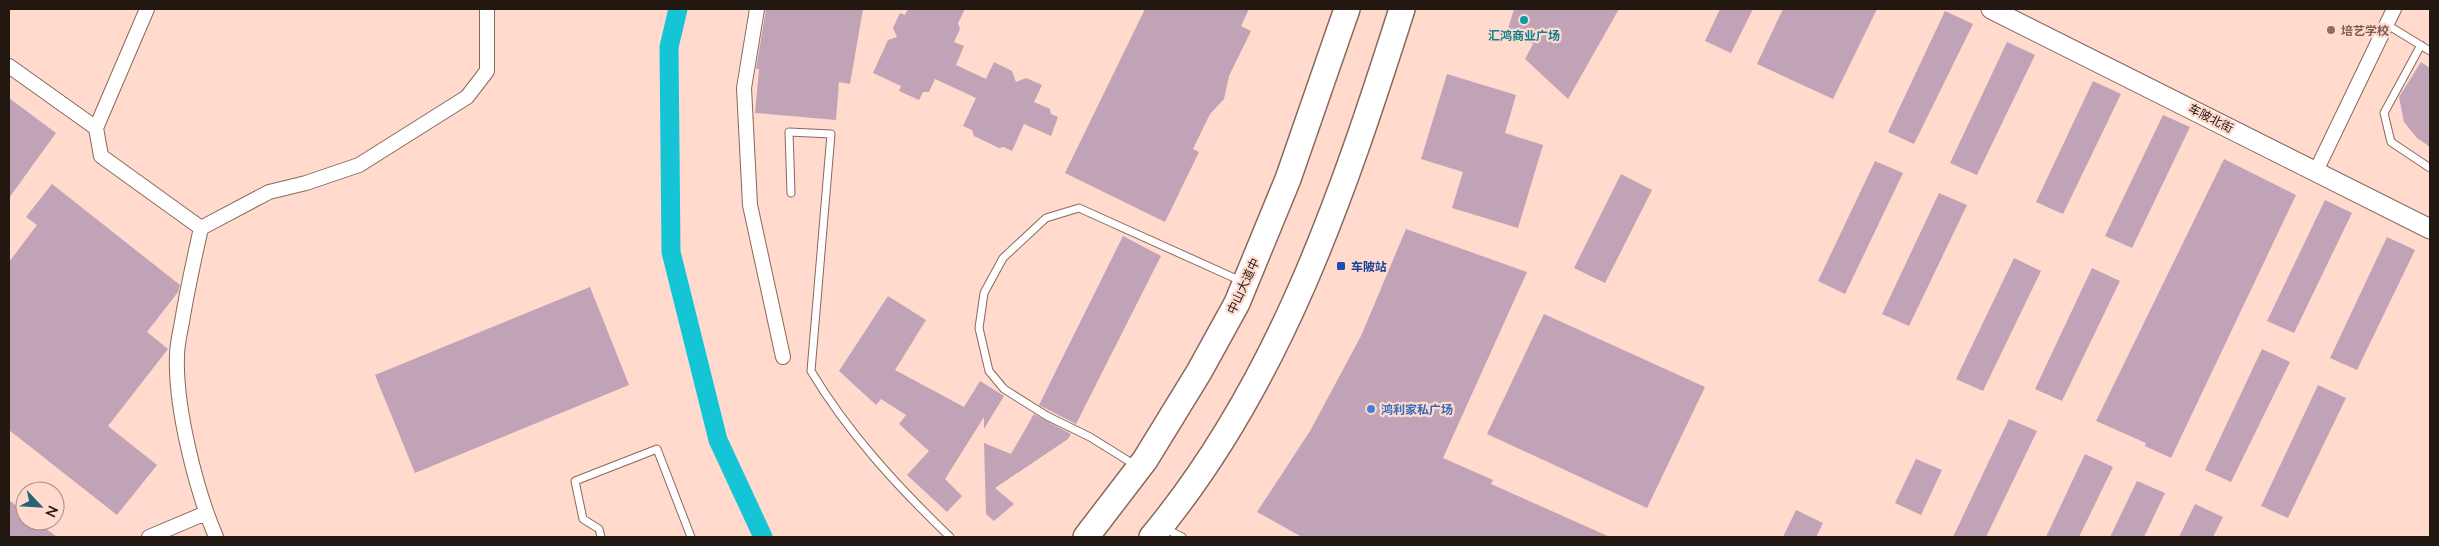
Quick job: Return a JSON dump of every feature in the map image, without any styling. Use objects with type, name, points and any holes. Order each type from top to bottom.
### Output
[{"type":"highway","name":"中山大道中","points":[[1086,537],[1140,467],[1199,372],[1246,283],[1288,179],[1347,9]]},
{"type":"highway","points":[[1165,534],[1186,494],[1257,381],[1309,273],[1350,162],[1402,9]]},
{"type":"street","points":[[147,9],[96,128],[101,156],[201,228]]},
{"type":"street","points":[[216,537],[206,512],[177,385],[176,354],[185,298],[201,228],[269,192],[306,183],[359,165],[467,97],[487,71],[487,9]]},
{"type":"street","points":[[757,9],[744,88],[750,205],[784,357]]},
{"type":"street","name":"车陂北街","points":[[1991,9],[2430,229]]},
{"type":"street","points":[[2316,171],[2394,9]]},
{"type":"street","points":[[9,66],[96,128]]},
{"type":"street","points":[[150,537],[206,512]]},
{"type":"lane","points":[[2386,24],[2430,51]]},
{"type":"lane","points":[[2421,45],[2384,113],[2391,142],[2430,168]]},
{"type":"lane","points":[[791,193],[790,132],[831,134],[811,372],[828,400],[854,435],[950,537]]},
{"type":"lane","points":[[1140,467],[1090,437],[1047,416],[1004,389],[989,371],[979,328],[984,293],[1003,258],[1046,218],[1080,208],[1216,272],[1246,283]]},
{"type":"lane","points":[[601,537],[599,529],[584,519],[575,481],[657,449],[691,537]]},
{"type":"building","points":[[766,9],[863,9],[850,84],[839,82],[836,120],[755,113],[759,69],[756,69]]},
{"type":"building","points":[[908,9],[965,9],[958,23],[960,29],[954,42],[964,46],[956,65],[986,79],[994,62],[1012,71],[1016,82],[1026,78],[1042,85],[1034,102],[1050,109],[1051,114],[1058,117],[1051,136],[1024,124],[1012,151],[1004,147],[999,148],[974,136],[972,130],[963,126],[976,98],[935,79],[929,92],[923,92],[919,100],[899,91],[901,86],[873,73],[888,40],[897,37],[893,28],[900,13],[905,15]]},
{"type":"building","points":[[1145,9],[1249,9],[1241,26],[1251,31],[1229,76],[1224,99],[1210,114],[1193,149],[1199,152],[1165,222],[1065,173]]},
{"type":"building","points":[[1514,9],[1619,9],[1568,99],[1525,59],[1533,44],[1507,32]]},
{"type":"building","points":[[1720,9],[1753,9],[1731,53],[1705,41]]},
{"type":"building","points":[[1783,9],[1877,9],[1833,99],[1757,64]]},
{"type":"building","points":[[1945,11],[1973,24],[1914,144],[1888,132]]},
{"type":"building","points":[[2007,42],[2035,55],[1977,175],[1950,163]]},
{"type":"building","points":[[2421,62],[2430,68],[2430,147],[2417,138],[2404,122],[2399,97]]},
{"type":"building","points":[[1447,74],[1516,95],[1505,133],[1543,145],[1518,228],[1452,208],[1463,172],[1421,159]]},
{"type":"building","points":[[2093,81],[2121,94],[2063,214],[2036,202]]},
{"type":"building","points":[[9,98],[56,133],[9,198]]},
{"type":"building","points":[[2163,115],[2190,127],[2132,248],[2105,236]]},
{"type":"building","points":[[2224,159],[2296,195],[2171,458],[2145,446],[2146,443],[2096,421]]},
{"type":"building","points":[[1875,161],[1903,173],[1845,294],[1818,281]]},
{"type":"building","points":[[1621,174],[1652,190],[1605,283],[1574,268]]},
{"type":"building","points":[[52,184],[180,285],[178,292],[147,332],[168,349],[108,426],[157,465],[117,515],[9,430],[9,262],[37,225],[26,217]]},
{"type":"building","points":[[1939,193],[1967,205],[1909,326],[1882,314]]},
{"type":"building","points":[[2325,200],[2352,213],[2294,333],[2267,321]]},
{"type":"building","points":[[1406,229],[1527,272],[1443,458],[1493,480],[1491,484],[1610,537],[1302,537],[1257,512],[1310,431],[1361,336]]},
{"type":"building","points":[[1123,236],[1161,256],[1076,424],[1039,405]]},
{"type":"building","points":[[2387,237],[2415,250],[2357,370],[2330,358]]},
{"type":"building","points":[[2014,258],[2041,271],[1983,391],[1956,379]]},
{"type":"building","points":[[2092,268],[2120,281],[2062,401],[2035,389]]},
{"type":"building","points":[[590,287],[629,385],[415,473],[375,375]]},
{"type":"building","points":[[888,296],[926,320],[895,370],[964,407],[980,381],[1004,396],[984,429],[984,417],[945,479],[962,496],[947,512],[907,475],[929,451],[899,424],[906,415],[881,399],[876,405],[839,371]]},
{"type":"building","points":[[1544,314],[1705,387],[1647,508],[1487,434]]},
{"type":"building","points":[[2262,349],[2290,362],[2231,482],[2205,470]]},
{"type":"building","points":[[2318,385],[2346,398],[2288,518],[2261,506]]},
{"type":"building","points":[[1034,414],[1071,434],[1068,439],[995,488],[1014,504],[994,521],[986,514],[984,443],[1011,454]]},
{"type":"building","points":[[2009,419],[2037,431],[1986,537],[1953,537]]},
{"type":"building","points":[[2085,454],[2113,467],[2079,537],[2046,537]]},
{"type":"building","points":[[1916,459],[1942,470],[1921,515],[1895,503]]},
{"type":"building","points":[[2137,481],[2165,493],[2144,537],[2110,537]]},
{"type":"building","points":[[9,500],[15,505],[15,531],[49,531],[57,537],[9,537]]},
{"type":"building","points":[[2195,504],[2223,517],[2213,537],[2179,537]]},
{"type":"building","points":[[1796,510],[1823,523],[1816,537],[1783,537]]},
{"type":"waterway","points":[[678,9],[669,47],[671,252],[718,440],[763,537]]},
{"type":"place","name":"汇鸿商业广场","points":[[1524,20]]},
{"type":"place","name":"培艺学校","points":[[2331,30]]},
{"type":"place","name":"车陂站","points":[[1341,266]]},
{"type":"place","name":"鸿利家私广场","points":[[1371,409]]}]
